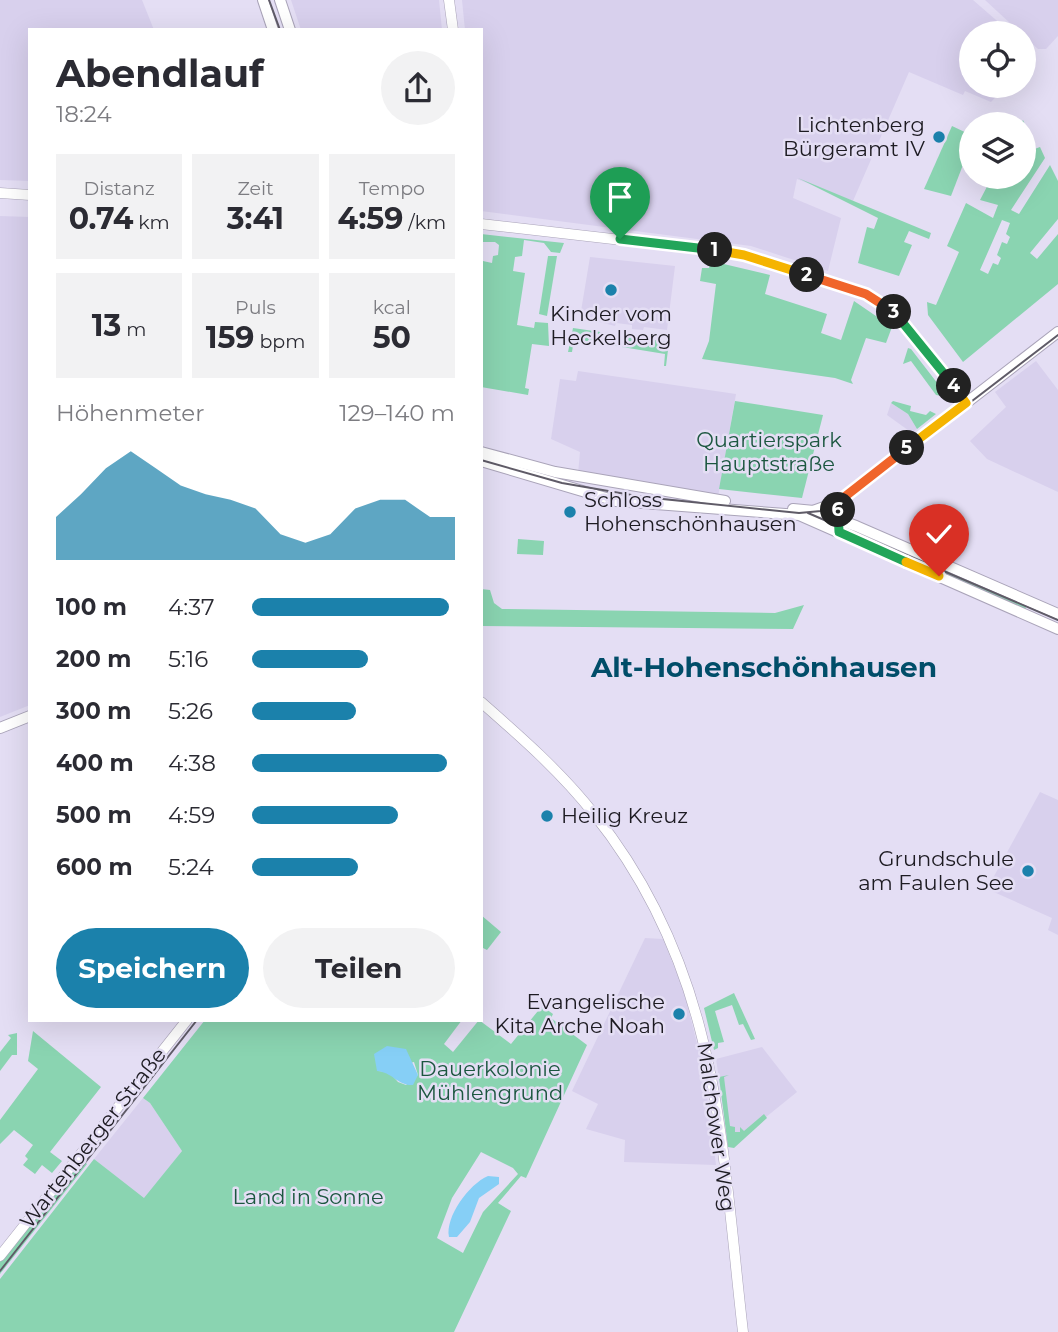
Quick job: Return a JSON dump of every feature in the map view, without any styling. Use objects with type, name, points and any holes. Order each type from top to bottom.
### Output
[{"type":"main road","points":[[263,0],[272,28]]},
{"type":"main road","points":[[280,0],[289,28]]},
{"type":"main road","points":[[801,516],[838,502],[1058,332]]},
{"type":"main road","points":[[483,452],[587,478],[715,503],[801,516],[1058,629]]},
{"type":"main road","points":[[483,462],[638,505],[715,503],[814,511],[1058,614]]},
{"type":"main road","points":[[584,492],[587,478]]},
{"type":"main road","points":[[838,502],[839,532]]},
{"type":"main road","points":[[0,728],[28,717]]},
{"type":"street","points":[[449,0],[453,28]]},
{"type":"street","points":[[0,193],[28,194]]},
{"type":"street","points":[[483,224],[735,253],[847,287],[881,302],[898,316],[966,403]]},
{"type":"street","name":"Malchower Weg","points":[[483,704],[553,767],[596,816],[640,881],[674,947],[696,1009],[712,1073],[743,1332]]},
{"type":"street","name":"Wartenberger Straße","points":[[0,1256],[185,1022]]},
{"type":"shaded area","points":[[0,0],[142,0],[153,28],[28,28],[28,181],[0,180]]},
{"type":"shaded area","points":[[291,0],[439,0],[442,28],[300,28]]},
{"type":"shaded area","points":[[462,0],[973,0],[997,21],[959,21],[959,93],[909,72],[853,201],[797,179],[793,198],[841,218],[828,271],[751,246],[483,211],[483,28],[465,28]]},
{"type":"shaded area","points":[[985,0],[1058,0],[1058,36],[1046,49],[1036,47],[1036,21],[1008,21]]},
{"type":"shaded area","points":[[0,216],[28,217],[28,706],[0,717]]},
{"type":"shaded area","points":[[590,257],[675,266],[667,330],[644,327],[643,330],[632,329],[632,325],[616,323],[615,326],[580,317]]},
{"type":"shaded area","points":[[1036,361],[1058,390],[1058,492],[987,459],[970,441],[1006,407],[995,392]]},
{"type":"shaded area","points":[[578,371],[736,394],[718,497],[578,474],[580,452],[551,439],[560,379],[576,381]]},
{"type":"shaded area","points":[[891,403],[908,414],[917,429],[912,433],[887,415]]},
{"type":"shaded area","name":"Grundschule am Faulen See","points":[[1040,792],[1058,800],[1058,935],[1048,930],[1052,918],[987,889]]},
{"type":"shaded area","points":[[645,938],[663,939],[684,991],[704,1072],[716,1165],[624,1162],[625,1140],[586,1129],[598,1104],[572,1091]]},
{"type":"shaded area","points":[[762,1047],[797,1092],[741,1137],[726,1125],[716,1059]]},
{"type":"shaded area","points":[[143,1098],[150,1103],[182,1151],[144,1199],[94,1159]]},
{"type":"green space","points":[[952,126],[959,129],[959,175],[951,196],[924,189]]},
{"type":"green space","points":[[1040,147],[1045,158],[1036,172],[1036,148]]},
{"type":"green space","points":[[1050,165],[1058,181],[1058,219],[1030,253],[1037,259],[1058,234],[1058,284],[963,362],[928,315],[927,302],[936,305],[959,252],[947,246],[966,203],[993,218],[998,205],[980,200],[986,189],[1025,189],[1011,210],[1019,214]],"holes":[[[1002,220],[1010,223],[1006,234],[1010,237],[1007,244],[1002,242],[997,255],[1001,258],[998,265],[993,263],[988,274],[980,270]]]},
{"type":"green space","points":[[798,178],[931,233],[929,239],[909,231],[904,242],[912,245],[899,276],[858,263],[867,227],[874,229],[878,218]]},
{"type":"green space","points":[[483,234],[564,243],[560,253],[551,252],[544,243],[524,240],[522,256],[515,257],[513,271],[525,273],[517,325],[534,328],[535,322],[548,323],[549,346],[532,344],[525,388],[529,389],[528,395],[483,387],[483,261],[492,263],[493,256],[498,255],[499,245],[495,242],[483,242]]},
{"type":"green space","points":[[548,256],[557,256],[547,316],[539,314]]},
{"type":"green space","points":[[711,261],[770,275],[765,294],[827,314],[821,333],[841,340],[854,301],[892,327],[886,343],[866,338],[851,380],[853,384],[835,378],[702,359],[709,341],[716,284],[700,281],[702,268],[709,268]]},
{"type":"green space","points":[[573,328],[669,342],[666,366],[665,354],[574,339],[572,352],[568,352]]},
{"type":"green space","points":[[908,348],[948,397],[936,395],[911,361],[903,364]]},
{"type":"green space","name":"Quartierspark Hauptstraße","points":[[735,401],[823,415],[802,498],[719,489]]},
{"type":"green space","points":[[893,401],[911,406],[910,411],[926,415],[930,411],[936,414],[917,429],[908,414],[891,403]]},
{"type":"green space","points":[[857,531],[1028,602],[1024,612],[854,536]]},
{"type":"green space","points":[[518,539],[544,541],[543,555],[517,554]]},
{"type":"green space","points":[[483,589],[490,590],[494,603],[502,609],[775,613],[804,605],[793,629],[483,626]]},
{"type":"green space","points":[[483,917],[501,932],[487,950],[483,948]]},
{"type":"green space","points":[[734,993],[755,1039],[751,1040],[743,1024],[739,1025],[732,1005],[715,1011],[724,1042],[718,1043],[718,1048],[714,1050],[704,1008]]},
{"type":"green space","name":"Land in Sonne","points":[[542,1006],[553,1014],[551,1018],[587,1045],[526,1178],[521,1176],[498,1203],[511,1211],[454,1332],[0,1332],[0,1279],[94,1159],[144,1198],[182,1151],[150,1103],[143,1098],[203,1022],[460,1022],[444,1044],[453,1052],[477,1022],[482,1022],[511,1044]],"holes":[[[414,1062],[418,1075],[406,1085],[398,1082],[389,1072],[378,1071]],[[481,1152],[513,1168],[518,1174],[483,1212],[463,1253],[437,1238],[452,1198]]]},
{"type":"green space","points":[[33,1031],[101,1087],[50,1152],[62,1161],[52,1173],[42,1165],[35,1174],[23,1165],[28,1159],[25,1156],[33,1145],[14,1130],[0,1144],[0,1120],[38,1069],[28,1061]]},
{"type":"green space","points":[[17,1033],[17,1055],[12,1055],[0,1071],[0,1052],[11,1038],[8,1035]]},
{"type":"green space","points":[[729,1075],[724,1077],[730,1126],[735,1127],[735,1132],[740,1132],[740,1127],[744,1131],[764,1114],[767,1118],[734,1148],[728,1147],[719,1077]]},
{"type":"green space","points":[[81,1159],[87,1164],[0,1274],[0,1262]]},
{"type":"water","points":[[387,1046],[406,1049],[418,1075],[413,1085],[377,1071],[374,1054]]},
{"type":"water","points":[[488,1176],[499,1177],[499,1184],[479,1198],[470,1222],[457,1237],[449,1237],[451,1220],[460,1202],[473,1186]]},
{"type":"tram line","points":[[269,0],[279,28]]},
{"type":"tram line","points":[[483,461],[562,483],[643,497],[799,513],[821,511],[847,497],[1058,335]]},
{"type":"tram line","points":[[808,513],[1058,620]]},
{"type":"tram line","points":[[0,1271],[195,1022]]},
{"type":"place","name":"Lichtenberg Bürgeramt IV","points":[[939,137]]},
{"type":"place","name":"Kinder vom Heckelberg","points":[[611,290]]},
{"type":"place","name":"Schloss Hohenschönhausen","points":[[570,512]]},
{"type":"place","name":"Heilig Kreuz","points":[[547,816]]},
{"type":"place","name":"Grundschule am Faulen See","points":[[1028,871]]},
{"type":"place","name":"Evangelische Kita Arche Noah","points":[[679,1014]]},
{"type":"district","name":"Alt-Hohenschönhausen","points":[[764,667]]},
{"type":"route","points":[[620,239],[744,255],[866,294],[898,316],[966,403],[838,502],[839,532],[939,576]]},
{"type":"park label","name":"Dauerkolonie Mühlengrund","points":[[490,1081]]}]
